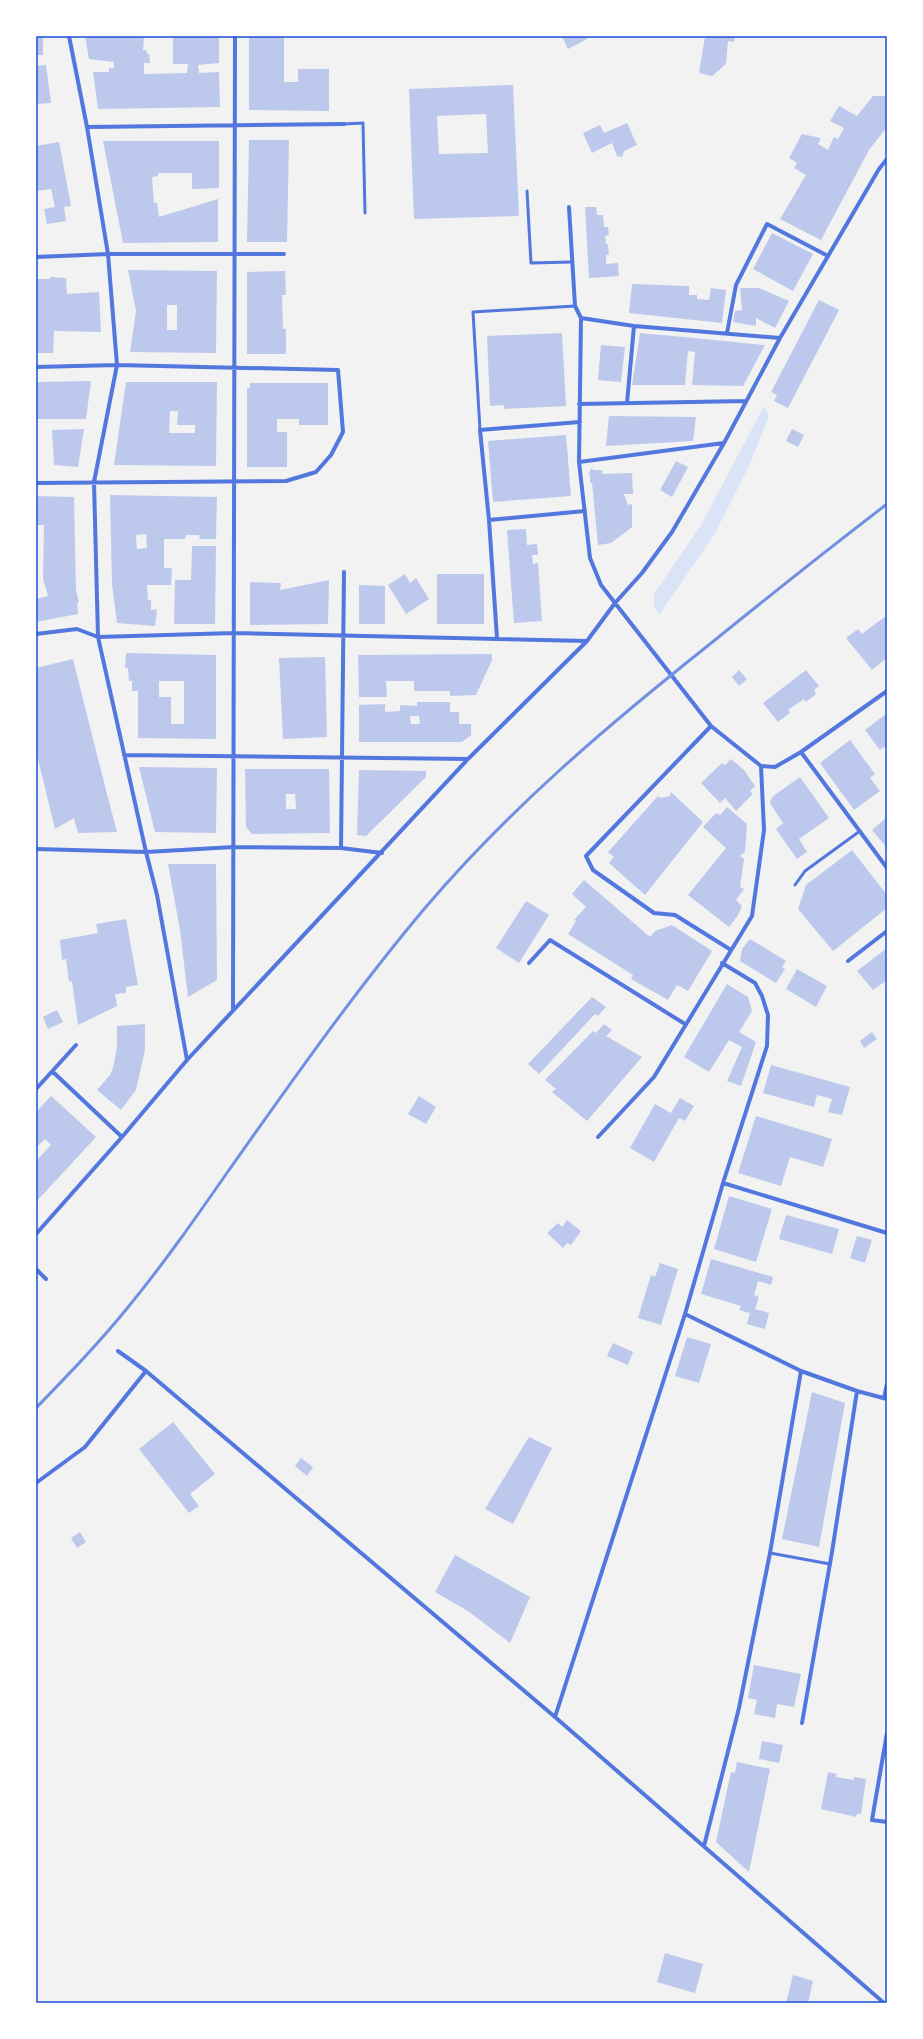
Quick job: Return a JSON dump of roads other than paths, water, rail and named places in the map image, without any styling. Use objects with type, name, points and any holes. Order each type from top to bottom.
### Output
[{"type":"street","points":[[69,36],[87,127],[108,254],[117,365],[94,482],[98,637],[157,895],[187,1060]]},
{"type":"street","points":[[233,1009],[235,36]]},
{"type":"street","points":[[87,127],[235,124],[344,124]]},
{"type":"street","points":[[36,1234],[233,1009],[382,853],[468,759],[587,641],[615,603],[642,573],[672,532],[724,444],[780,338],[887,159]]},
{"type":"street","points":[[569,207],[575,306],[581,318],[579,462],[586,511],[590,558],[601,585],[711,726],[761,766],[775,767],[801,752],[887,691]]},
{"type":"street","points":[[727,333],[736,285],[767,224],[828,256]]},
{"type":"street","points":[[36,257],[108,254],[284,254]]},
{"type":"street","points":[[581,318],[634,326],[780,338]]},
{"type":"street","points":[[627,403],[634,326]]},
{"type":"street","points":[[36,366],[117,365],[338,370],[343,432],[331,455],[316,472],[286,481],[234,480],[36,483]]},
{"type":"street","points":[[580,404],[746,401]]},
{"type":"street","points":[[497,638],[489,520],[480,430],[580,422]]},
{"type":"street","points":[[579,462],[724,444]]},
{"type":"street","points":[[489,520],[586,511]]},
{"type":"street","points":[[341,848],[344,572]]},
{"type":"street","points":[[36,634],[77,629],[98,637],[234,633],[587,641]]},
{"type":"street","points":[[711,726],[586,856],[593,870],[654,913],[675,915],[731,950]]},
{"type":"street","points":[[801,752],[887,868]]},
{"type":"street","points":[[124,755],[468,759]]},
{"type":"street","points":[[598,1137],[654,1077],[752,916],[764,830],[761,766]]},
{"type":"street","points":[[36,849],[146,852],[234,847],[341,848],[382,853]]},
{"type":"street","points":[[848,961],[887,932]]},
{"type":"street","points":[[529,963],[550,940],[685,1024]]},
{"type":"street","points":[[555,1717],[686,1314],[723,1183],[767,1046],[768,1015],[762,996],[754,983],[722,963]]},
{"type":"street","points":[[36,1089],[76,1045]]},
{"type":"street","points":[[53,1072],[122,1137]]},
{"type":"street","points":[[723,1183],[887,1233]]},
{"type":"street","points":[[36,1269],[46,1279]]},
{"type":"street","points":[[686,1314],[801,1371],[857,1391],[885,1399],[887,1384]]},
{"type":"street","points":[[118,1351],[146,1371],[555,1717],[884,2003]]},
{"type":"street","points":[[36,1483],[85,1447],[146,1371]]},
{"type":"street","points":[[704,1846],[740,1708],[770,1553],[801,1371]]},
{"type":"street","points":[[802,1723],[830,1564],[857,1391]]},
{"type":"street","points":[[887,1733],[872,1820],[887,1822]]},
{"type":"lane","points":[[344,124],[363,123],[365,213]]},
{"type":"lane","points":[[527,191],[531,263],[572,262]]},
{"type":"lane","points":[[480,430],[473,312],[575,306]]},
{"type":"lane","points":[[795,884],[804,871],[860,831]]},
{"type":"lane","points":[[770,1553],[830,1564]]},
{"type":"railway","points":[[36,1408],[72,1371],[118,1319],[142,1289],[180,1239],[324,1037],[399,939],[457,872],[525,802],[597,737],[754,609],[887,504]]}]
